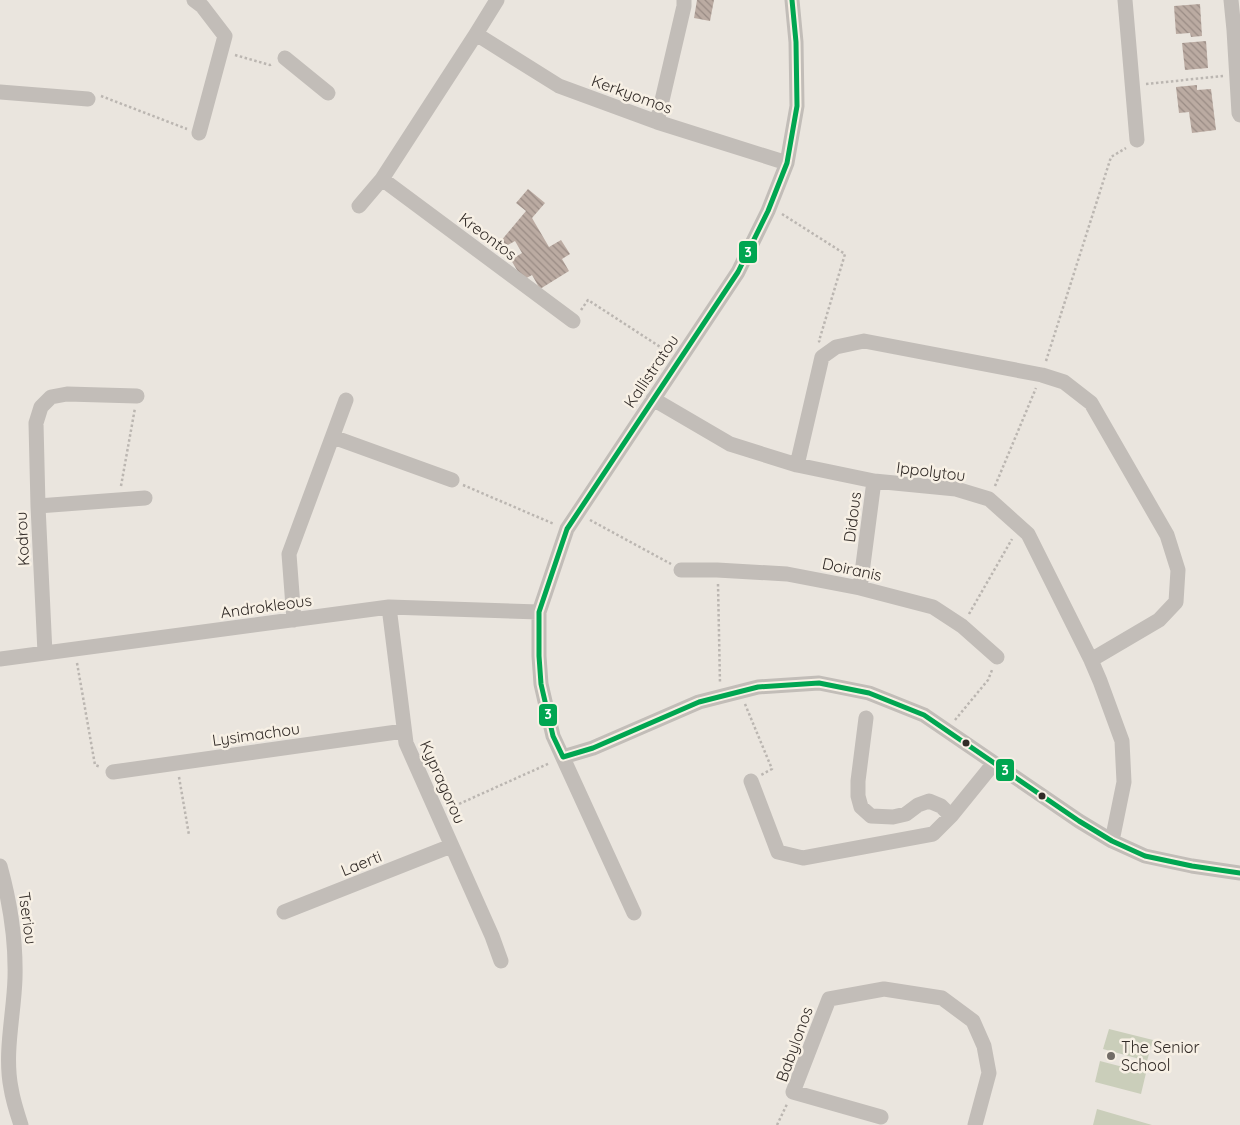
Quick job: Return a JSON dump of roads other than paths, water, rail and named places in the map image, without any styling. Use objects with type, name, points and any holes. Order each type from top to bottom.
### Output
[{"type":"street","points":[[194,0],[202,6],[225,36],[199,134]]},
{"type":"street","points":[[359,206],[382,179],[498,0]]},
{"type":"street","points":[[657,122],[684,0]]},
{"type":"street","name":"Kallistratou","points":[[634,912],[553,736],[541,684],[539,612],[567,529],[738,272],[770,206],[787,163],[797,106],[796,42],[792,0]]},
{"type":"street","points":[[1125,0],[1137,140]]},
{"type":"street","points":[[1231,0],[1240,115]]},
{"type":"street","name":"Kerkyomos","points":[[476,34],[559,86],[657,122],[787,163]]},
{"type":"street","points":[[285,58],[328,93]]},
{"type":"street","points":[[0,92],[88,99]]},
{"type":"street","name":"Kreontos","points":[[382,179],[573,321]]},
{"type":"street","points":[[797,465],[822,357],[836,347],[864,341],[1042,375],[1064,382],[1091,403],[1166,535],[1178,570],[1176,602],[1158,620],[1091,660]]},
{"type":"street","name":"Kodrou","points":[[45,653],[36,424],[41,407],[51,398],[66,394],[137,396]]},
{"type":"street","name":"Ippolytou","points":[[654,399],[730,444],[797,465],[874,482],[956,489],[989,499],[1028,534],[1091,660],[1122,741],[1124,782],[1112,841]]},
{"type":"street","points":[[294,620],[289,554],[346,400]]},
{"type":"street","points":[[332,437],[452,480]]},
{"type":"street","name":"Didous","points":[[860,588],[874,482]]},
{"type":"street","points":[[38,506],[145,498]]},
{"type":"street","name":"Doiranis","points":[[681,570],[787,574],[860,588],[933,607],[962,626],[997,657]]},
{"type":"street","name":"Androkleous","points":[[0,659],[389,607],[539,612]]},
{"type":"street","name":"Kypragorou","points":[[389,607],[406,742],[492,936],[501,961]]},
{"type":"street","points":[[563,757],[593,748],[699,702],[758,687],[819,683],[870,693],[924,715],[1079,822],[1112,841],[1145,856],[1192,866],[1240,873]]},
{"type":"street","points":[[866,718],[858,780],[858,796],[861,807],[871,816],[893,817],[906,814],[918,805],[930,801],[941,806],[951,816]]},
{"type":"street","name":"Lysimachou","points":[[113,772],[404,731]]},
{"type":"street","points":[[751,781],[778,852],[803,858],[933,834],[951,816],[994,763]]},
{"type":"street","name":"Laerti","points":[[284,912],[451,846]]},
{"type":"street","name":"Tseriou","points":[[0,866],[12,920],[15,955],[9,1062],[10,1087],[21,1125]]},
{"type":"street","name":"Babylonos","points":[[881,1117],[793,1092],[829,999],[884,989],[942,998],[973,1021],[984,1046],[989,1073],[975,1125]]},
{"type":"place","name":"The Senior School","points":[[1111,1056]]}]
